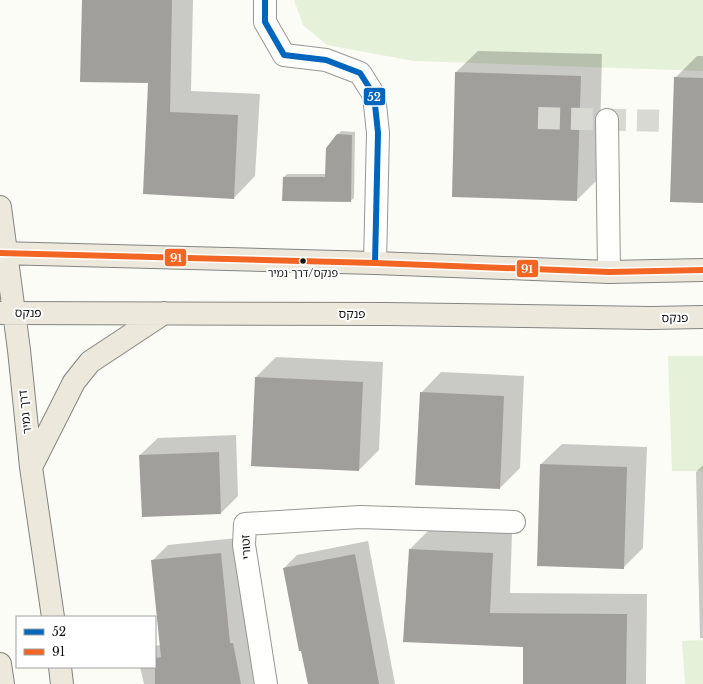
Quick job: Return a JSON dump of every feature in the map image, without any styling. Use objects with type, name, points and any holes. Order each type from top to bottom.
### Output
[{"type":"main road","name":"דרך נמיר","points":[[0,207],[7,313],[52,616]]},
{"type":"main road","points":[[4,253],[374,263],[609,272],[703,270]]},
{"type":"main road","name":"פנקס","points":[[7,313],[387,314],[651,318],[703,317]]},
{"type":"main road","points":[[31,467],[74,382],[90,362],[164,313]]},
{"type":"main road","points":[[0,664],[3,684]]},
{"type":"main road","points":[[60,668],[62,684]]},
{"type":"street","points":[[265,0],[265,22],[284,55],[326,60],[360,73],[374,95],[378,133],[374,263]]},
{"type":"street","points":[[606,120],[609,272]]},
{"type":"street","name":"זטורי","points":[[266,684],[244,545],[245,524],[360,517],[514,522]]},
{"type":"green space","points":[[294,0],[703,0],[703,71],[414,61],[327,45],[303,25]]},
{"type":"green space","points":[[668,356],[703,356],[703,471],[672,471]]},
{"type":"green space","points":[[703,640],[703,684],[685,684],[682,641]]},
{"type":"building","points":[[82,0],[172,0],[170,112],[238,115],[234,199],[143,194],[148,83],[80,82]]},
{"type":"building","points":[[455,72],[581,76],[577,201],[452,197]]},
{"type":"building","points":[[674,77],[703,78],[703,203],[670,202]]},
{"type":"building","points":[[337,134],[352,135],[351,202],[282,201],[283,177],[325,177],[326,148]]},
{"type":"building","points":[[255,377],[363,382],[359,471],[251,466]]},
{"type":"building","points":[[420,392],[504,396],[500,489],[415,485]]},
{"type":"building","points":[[219,452],[221,514],[142,517],[139,455]]},
{"type":"building","points":[[540,464],[627,467],[624,569],[537,566]]},
{"type":"building","points":[[409,549],[493,553],[490,613],[627,614],[626,684],[523,684],[523,647],[403,642]]},
{"type":"building","points":[[221,553],[230,643],[233,643],[241,684],[155,684],[156,658],[161,657],[151,560]]},
{"type":"building","points":[[355,554],[379,684],[308,684],[301,651],[299,651],[283,568]]},
{"type":"tunnel","points":[[538,118],[667,121]]},
{"type":"transit line","name":"52","points":[[265,0],[265,22],[284,55],[326,60],[360,73],[374,95],[378,133],[375,263]]},
{"type":"transit line","name":"91","points":[[0,253],[375,263],[609,272],[703,270]]},
{"type":"place","name":"פנקס/דרך נמיר","points":[[303,261]]}]
